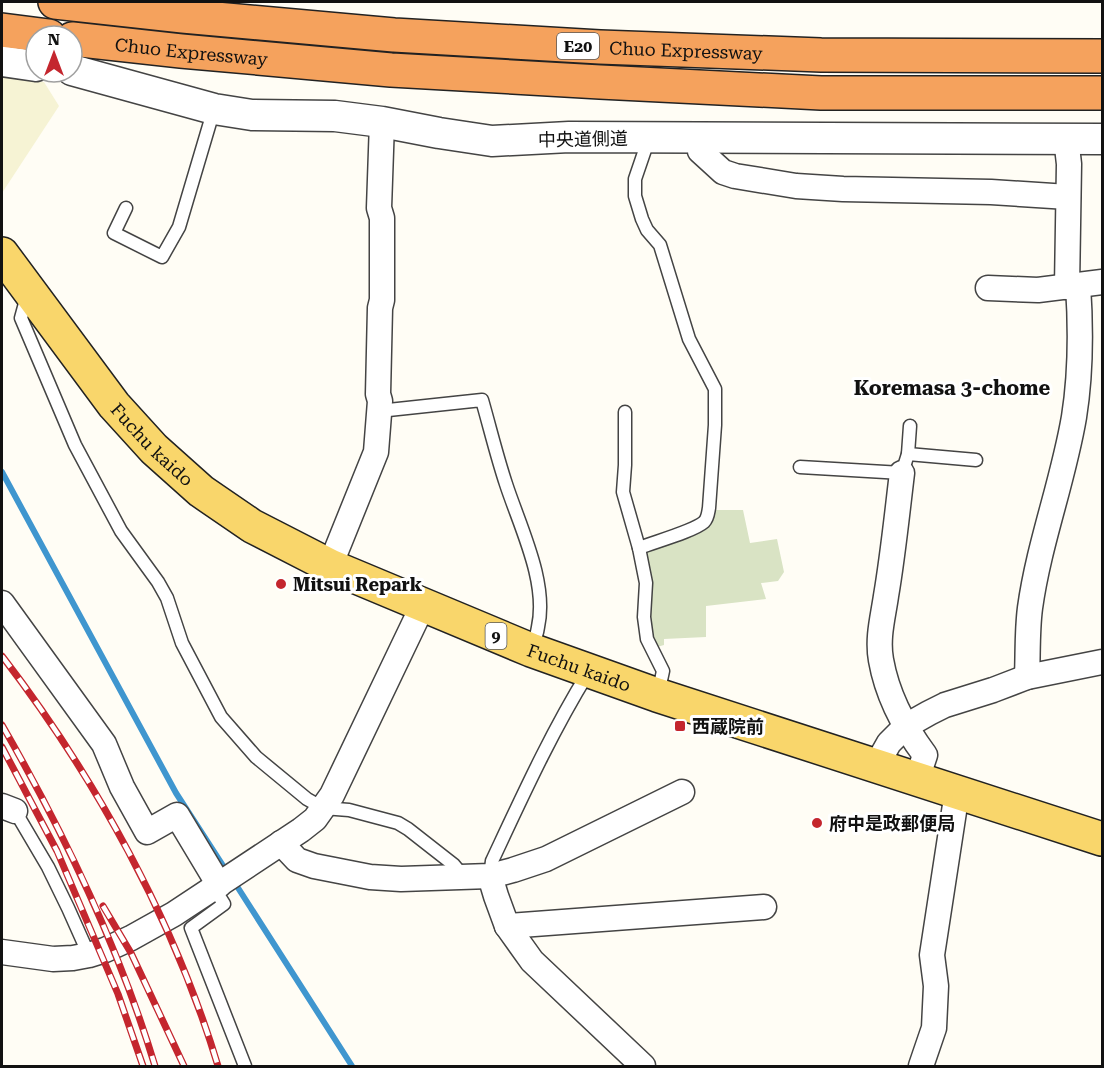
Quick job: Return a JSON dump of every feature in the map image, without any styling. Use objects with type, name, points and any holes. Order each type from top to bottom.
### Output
[{"type":"highway","name":"Chuo Expressway","points":[[55,2],[394,35],[589,46],[821,55],[1102,56]]},
{"type":"highway","points":[[2,30],[24,33]]},
{"type":"highway","name":"Chuo Expressway","points":[[84,40],[379,69],[600,82],[821,93],[1102,93]]},
{"type":"main road","name":"Fuchu kaido","points":[[2,254],[114,405],[154,449],[201,491],[252,526],[330,566],[531,650],[657,695],[1102,838]]},
{"type":"street","points":[[2,61],[24,64]]},
{"type":"street","name":"中央道側道","points":[[84,73],[214,109],[252,115],[335,116],[492,141],[568,137],[1102,139]]},
{"type":"street","points":[[330,566],[375,452],[379,411],[382,300],[382,218],[379,208],[382,122]]},
{"type":"street","points":[[700,138],[700,151],[723,172],[795,186],[991,192],[1068,197]]},
{"type":"street","points":[[1027,676],[1030,611],[1037,568],[1074,418],[1078,381],[1081,322],[1072,286],[1068,197],[1069,164],[1066,138]]},
{"type":"street","points":[[988,288],[1038,290],[1102,282]]},
{"type":"street","points":[[905,463],[880,628],[880,658],[888,690],[906,726],[925,755],[917,779]]},
{"type":"street","points":[[2,603],[104,744],[122,787],[147,832],[177,815],[223,882]]},
{"type":"street","points":[[2,952],[53,959],[74,958],[114,946],[153,927],[315,819],[332,795],[423,605]]},
{"type":"street","points":[[876,766],[889,743],[906,726],[945,705],[993,690],[1027,676],[1102,663]]},
{"type":"street","points":[[280,843],[297,860],[314,866],[370,877],[401,879],[490,876],[546,859],[682,792]]},
{"type":"street","points":[[921,1066],[934,1028],[936,986],[932,955],[957,792]]},
{"type":"street","points":[[490,876],[507,926],[532,961],[643,1066]]},
{"type":"street","points":[[507,926],[764,907]]},
{"type":"lane","points":[[126,208],[114,233],[162,257],[179,227],[214,109]]},
{"type":"lane","points":[[639,548],[692,528],[707,518],[716,407],[715,389],[689,339],[660,245],[647,230],[635,196],[635,179],[649,138]]},
{"type":"lane","points":[[28,289],[21,318],[75,445],[121,531],[167,598],[182,644],[221,717],[256,757],[307,799],[323,808],[349,810],[398,823],[453,865],[464,877]]},
{"type":"lane","points":[[379,411],[482,400],[505,482],[537,580],[538,626],[531,650]]},
{"type":"lane","points":[[625,412],[623,492],[646,583],[644,617],[647,639],[663,670],[657,695]]},
{"type":"lane","points":[[905,463],[910,426]]},
{"type":"lane","points":[[800,467],[976,460]]},
{"type":"lane","points":[[490,876],[492,861],[534,771],[589,671]]},
{"type":"lane","points":[[8,809],[48,867],[89,955]]},
{"type":"lane","points":[[223,882],[224,904],[191,928],[245,1066]]},
{"type":"shaded area","points":[[2,77],[24,80],[24,84],[45,84],[59,106],[2,193]]},
{"type":"green space","points":[[716,510],[743,510],[750,543],[777,539],[784,572],[778,581],[761,583],[766,599],[706,606],[706,637],[664,639],[664,645],[657,647],[652,640],[645,552],[657,544],[705,530]]},
{"type":"waterway","points":[[2,472],[176,793],[227,872]]},
{"type":"waterway","points":[[233,880],[352,1066]]},
{"type":"railway","points":[[2,656],[69,751],[100,800],[128,852],[179,957],[218,1066]]},
{"type":"railway","points":[[2,725],[47,807],[88,891],[125,978],[155,1066]]},
{"type":"railway","points":[[2,747],[57,851],[118,994],[143,1066]]},
{"type":"railway","points":[[103,906],[131,953],[184,1066]]},
{"type":"place","name":"Mitsui Repark","points":[[281,584]]},
{"type":"place","name":"西蔵院前","points":[[680,726]]},
{"type":"place","name":"府中是政郵便局","points":[[817,823]]},
{"type":"district","name":"Koremasa 3-chome","points":[[952,388]]}]
